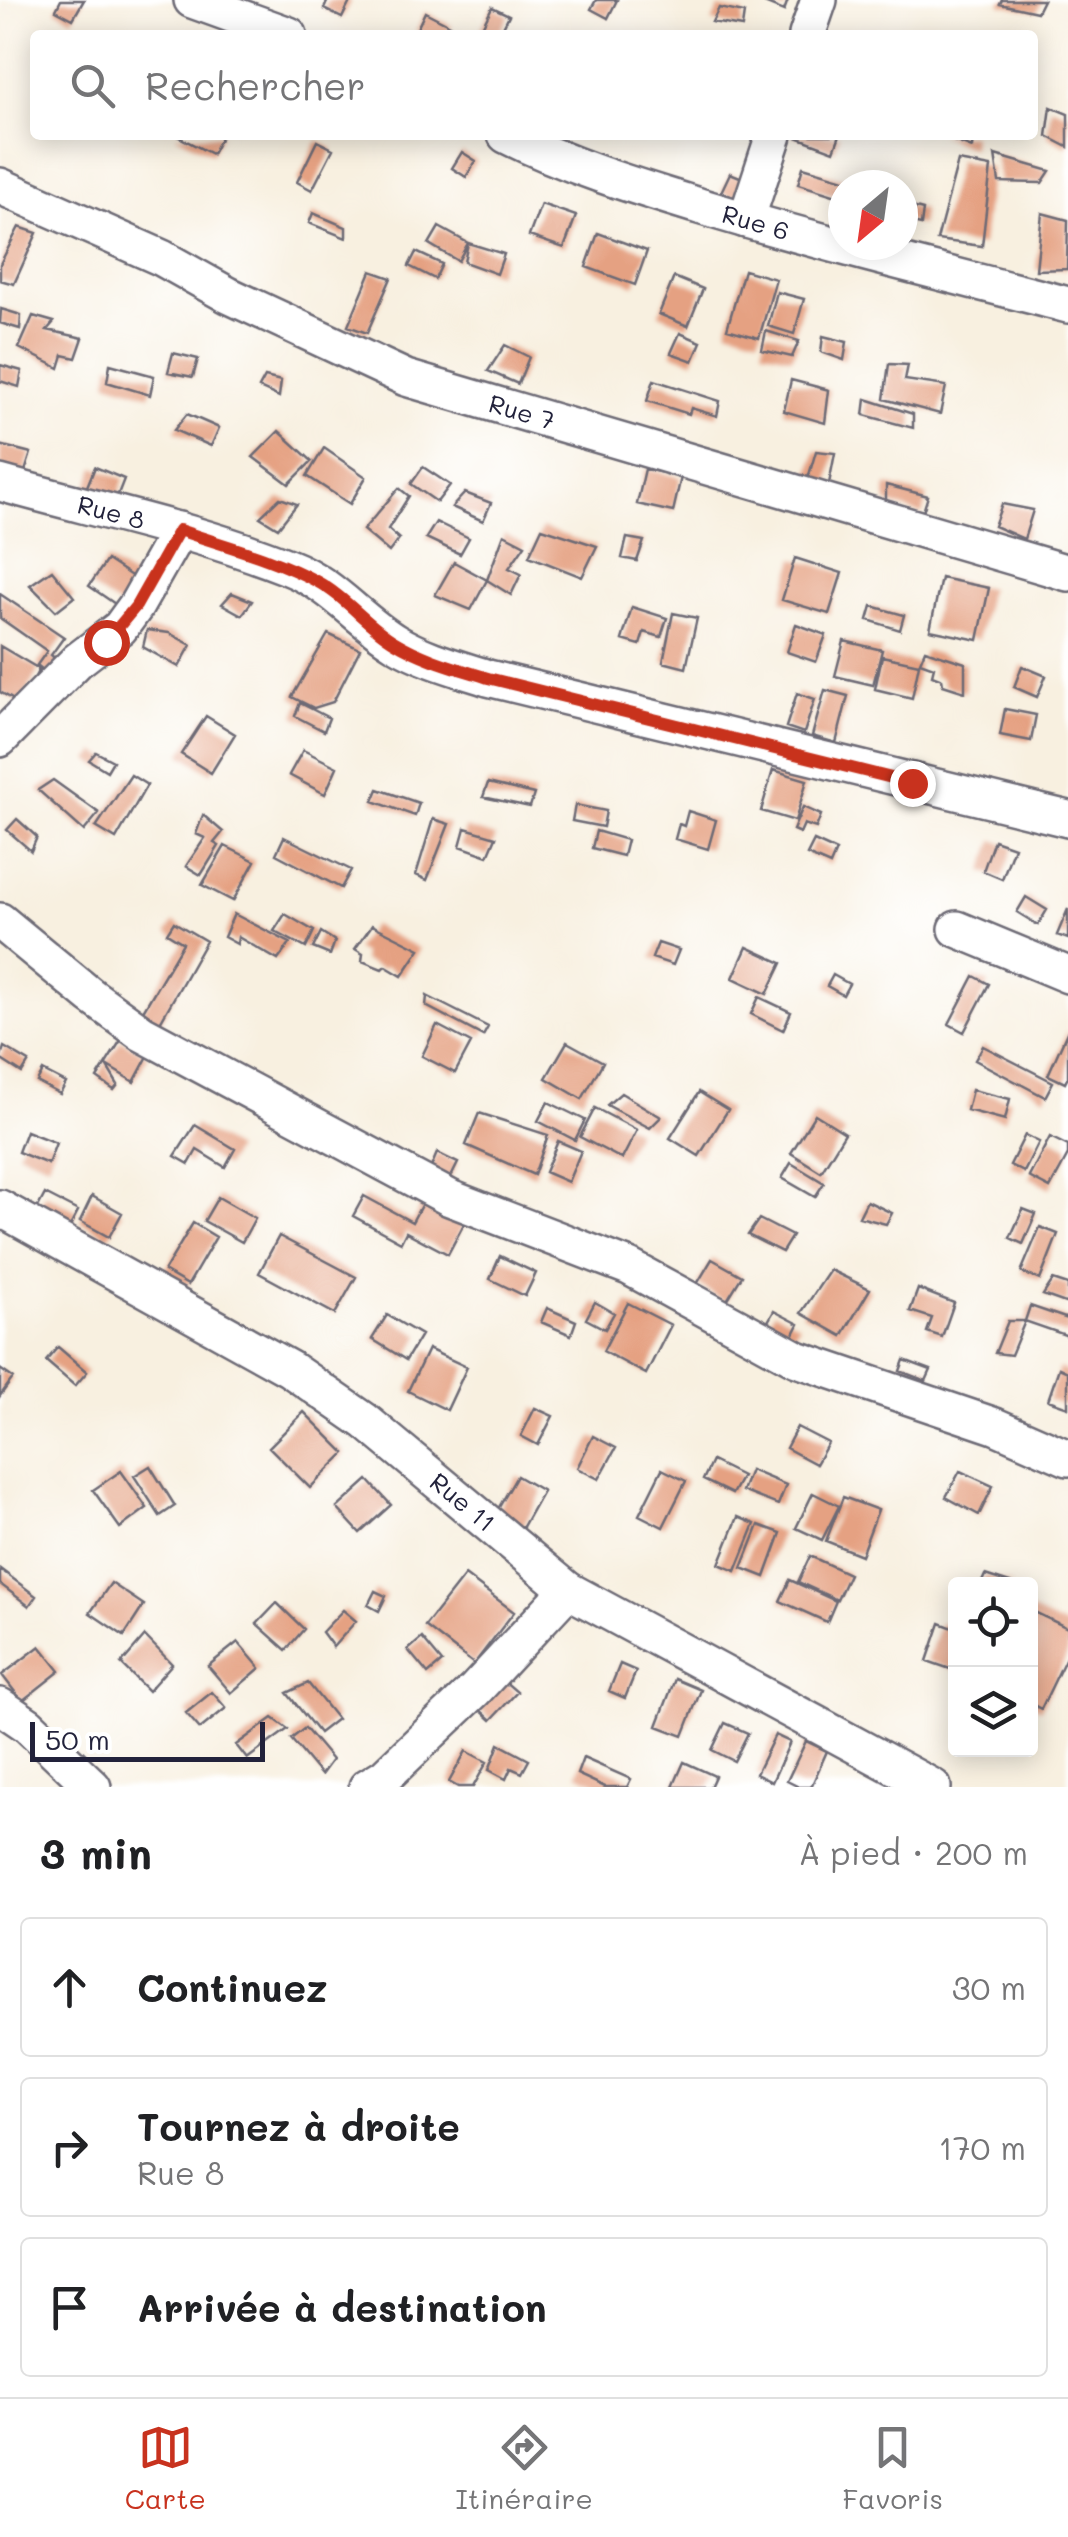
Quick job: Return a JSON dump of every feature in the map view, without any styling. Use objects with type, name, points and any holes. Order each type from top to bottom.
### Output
[{"type":"street","points":[[192,0],[277,30]]},
{"type":"street","points":[[810,30],[819,0]]},
{"type":"street","name":"Rue 6","points":[[516,140],[627,184],[746,220],[1068,305]]},
{"type":"street","points":[[746,220],[772,140]]},
{"type":"street","name":"Rue 7","points":[[0,186],[162,258],[245,303],[406,378],[1068,573]]},
{"type":"street","name":"Rue 8","points":[[0,483],[179,530],[289,568],[335,592],[395,642],[472,673],[1068,819]]},
{"type":"street","points":[[7,718],[120,628],[179,530]]},
{"type":"street","points":[[0,921],[90,996],[142,1033],[450,1198],[628,1267],[796,1358],[994,1426],[1068,1458]]},
{"type":"street","points":[[957,929],[1068,976]]},
{"type":"street","name":"Rue 11","points":[[0,1208],[290,1369],[365,1421],[568,1590],[933,1787]]},
{"type":"street","points":[[382,1784],[568,1590]]},
{"type":"street","points":[[0,1706],[28,1725],[92,1787]]},
{"type":"building","points":[[61,0],[84,0],[73,19],[56,10]]},
{"type":"building","points":[[328,0],[351,0],[342,18],[324,9]]},
{"type":"building","points":[[596,0],[617,0],[608,18],[591,9]]},
{"type":"building","points":[[757,0],[788,0],[784,11]]},
{"type":"building","points":[[1002,0],[1043,0],[1037,12],[1000,4]]},
{"type":"building","points":[[492,7],[509,15],[502,30],[480,30]]},
{"type":"building","points":[[719,8],[744,13],[742,27],[712,22]]},
{"type":"building","points":[[425,12],[452,26],[450,30],[416,30]]},
{"type":"building","points":[[1051,107],[1068,114],[1068,147],[1047,136]]},
{"type":"building","points":[[185,140],[219,140],[212,154]]},
{"type":"building","points":[[804,140],[838,140],[834,151]]},
{"type":"building","points":[[952,140],[973,140],[972,148]]},
{"type":"building","points":[[317,141],[333,149],[312,190],[297,182]]},
{"type":"building","points":[[462,152],[476,161],[466,177],[452,168]]},
{"type":"building","points":[[995,155],[1050,171],[1042,183],[999,182]]},
{"type":"building","points":[[958,161],[991,167],[982,246],[937,240]]},
{"type":"building","points":[[803,167],[828,174],[828,193],[798,184]]},
{"type":"building","points":[[730,173],[745,179],[735,198],[721,192]]},
{"type":"building","points":[[541,204],[576,216],[564,248],[529,236]]},
{"type":"building","points":[[313,213],[346,227],[346,238],[309,223]]},
{"type":"building","points":[[1042,213],[1068,220],[1067,269],[1036,270]]},
{"type":"building","points":[[19,227],[37,233],[14,284],[0,280],[0,264]]},
{"type":"building","points":[[439,227],[468,243],[458,261],[429,244]]},
{"type":"building","points":[[598,233],[647,251],[635,285],[586,267]]},
{"type":"building","points":[[468,243],[504,254],[497,274],[464,262]]},
{"type":"building","points":[[416,252],[442,264],[435,279],[409,266]]},
{"type":"building","points":[[744,270],[776,279],[759,338],[727,329]]},
{"type":"building","points":[[371,271],[391,278],[367,333],[348,326]]},
{"type":"building","points":[[674,277],[703,289],[688,326],[659,314]]},
{"type":"building","points":[[777,292],[804,299],[794,334],[768,326]]},
{"type":"building","points":[[1,309],[21,315],[20,329],[0,323]]},
{"type":"building","points":[[33,316],[54,322],[47,330],[83,338],[76,358],[63,355],[59,368],[19,348]]},
{"type":"building","points":[[766,331],[799,341],[792,357],[762,350]]},
{"type":"building","points":[[680,333],[701,342],[693,361],[671,353]]},
{"type":"building","points":[[823,336],[847,342],[844,360],[821,352]]},
{"type":"building","points":[[505,345],[529,357],[518,384],[488,371]]},
{"type":"building","points":[[173,353],[198,359],[193,377],[168,372]]},
{"type":"building","points":[[110,364],[154,376],[150,395],[107,382]]},
{"type":"building","points":[[889,364],[908,365],[905,380],[946,386],[940,414],[884,399]]},
{"type":"building","points":[[0,365],[22,371],[19,387],[0,381]]},
{"type":"building","points":[[265,377],[281,381],[279,397],[259,388]]},
{"type":"building","points":[[654,380],[720,401],[717,416],[691,408],[689,414],[647,401]]},
{"type":"building","points":[[791,380],[829,390],[825,423],[784,411]]},
{"type":"building","points":[[866,399],[913,414],[913,428],[864,415]]},
{"type":"building","points":[[187,414],[219,428],[211,446],[174,430]]},
{"type":"building","points":[[279,431],[312,461],[289,484],[253,457]]},
{"type":"building","points":[[0,445],[31,453],[24,475],[0,467]]},
{"type":"building","points":[[324,448],[366,477],[350,504],[307,476]]},
{"type":"building","points":[[816,451],[835,453],[827,494],[807,482]]},
{"type":"building","points":[[95,467],[124,479],[115,502],[84,494]]},
{"type":"building","points":[[423,467],[450,485],[437,502],[411,484]]},
{"type":"building","points":[[645,469],[681,477],[673,512],[637,504]]},
{"type":"building","points":[[886,485],[928,496],[922,515],[886,502]]},
{"type":"building","points":[[399,488],[409,496],[388,529],[399,539],[389,552],[363,530]]},
{"type":"building","points":[[465,493],[491,503],[483,521],[452,507]]},
{"type":"building","points":[[280,498],[297,504],[278,528],[260,517]]},
{"type":"building","points":[[1002,504],[1033,510],[1024,539],[994,526]]},
{"type":"building","points":[[436,522],[469,538],[460,554],[426,538]]},
{"type":"building","points":[[542,528],[597,546],[582,577],[529,556]]},
{"type":"building","points":[[504,534],[525,545],[509,568],[521,574],[511,595],[487,580]]},
{"type":"building","points":[[627,538],[644,541],[637,561],[622,558]]},
{"type":"building","points":[[795,558],[842,573],[829,614],[782,600]]},
{"type":"building","points":[[107,560],[139,581],[121,608],[89,586]]},
{"type":"building","points":[[454,562],[487,580],[471,610],[435,595]]},
{"type":"building","points":[[52,570],[74,597],[56,611],[30,585]]},
{"type":"building","points":[[941,578],[989,588],[978,640],[930,630]]},
{"type":"building","points":[[232,593],[252,601],[242,615],[222,604]]},
{"type":"building","points":[[0,594],[64,637],[51,655],[61,664],[48,674],[37,665],[47,651],[0,618]]},
{"type":"building","points":[[872,606],[904,615],[900,630],[868,620]]},
{"type":"building","points":[[632,607],[667,618],[661,637],[644,632],[640,645],[622,640]]},
{"type":"building","points":[[673,613],[697,618],[686,668],[663,662]]},
{"type":"building","points":[[796,624],[826,635],[816,662],[787,652]]},
{"type":"building","points":[[147,630],[169,633],[191,645],[179,667],[143,647]]},
{"type":"building","points":[[328,634],[360,649],[333,702],[314,708],[292,697]]},
{"type":"building","points":[[844,641],[882,650],[873,685],[835,676]]},
{"type":"building","points":[[0,646],[39,669],[21,704],[0,692]]},
{"type":"building","points":[[925,650],[965,663],[965,692],[943,685],[942,679],[932,675],[934,667],[920,662]]},
{"type":"building","points":[[882,656],[919,664],[912,698],[875,689]]},
{"type":"building","points":[[1022,666],[1046,676],[1037,697],[1014,687]]},
{"type":"building","points":[[825,690],[848,696],[836,743],[812,736]]},
{"type":"building","points":[[797,693],[815,699],[804,733],[786,727]]},
{"type":"building","points":[[300,703],[329,718],[324,731],[295,716]]},
{"type":"building","points":[[1005,709],[1036,715],[1031,741],[1000,735]]},
{"type":"building","points":[[206,716],[235,734],[211,773],[181,754]]},
{"type":"building","points":[[303,750],[337,767],[325,794],[289,775]]},
{"type":"building","points":[[96,752],[113,761],[107,771],[89,760]]},
{"type":"building","points":[[773,770],[807,780],[795,821],[761,811]]},
{"type":"building","points":[[131,775],[147,785],[116,839],[96,827]]},
{"type":"building","points":[[53,780],[99,813],[84,831],[38,790]]},
{"type":"building","points":[[488,783],[534,794],[530,807],[483,797]]},
{"type":"building","points":[[378,789],[419,803],[415,816],[373,801]]},
{"type":"building","points":[[575,805],[606,811],[603,827],[572,821]]},
{"type":"building","points":[[803,807],[821,815],[816,828],[804,824],[800,833],[793,830]]},
{"type":"building","points":[[688,811],[716,820],[708,849],[675,839]]},
{"type":"building","points":[[203,815],[223,832],[214,843],[219,846],[201,875],[186,866],[205,838],[196,834]]},
{"type":"building","points":[[17,819],[37,837],[31,851],[7,830]]},
{"type":"building","points":[[433,819],[449,824],[427,880],[416,875]]},
{"type":"building","points":[[465,828],[496,837],[488,856],[460,846]]},
{"type":"building","points":[[596,831],[627,840],[623,856],[592,848]]},
{"type":"building","points":[[284,837],[351,870],[341,888],[276,854]]},
{"type":"building","points":[[994,840],[1014,847],[1002,879],[983,871]]},
{"type":"building","points":[[814,841],[836,851],[830,865],[807,855]]},
{"type":"building","points":[[225,846],[255,861],[233,901],[202,885]]},
{"type":"building","points":[[1026,897],[1047,910],[1038,925],[1017,912]]},
{"type":"building","points":[[1068,909],[1068,939],[1057,935]]},
{"type":"building","points":[[234,914],[290,943],[278,960],[238,937],[237,944],[224,937]]},
{"type":"building","points":[[285,914],[314,931],[306,948],[274,931]]},
{"type":"building","points":[[174,922],[206,941],[158,1026],[140,1016],[183,943],[167,933]]},
{"type":"building","points":[[372,925],[420,949],[402,976],[385,966],[382,969],[362,961],[363,954],[355,949]]},
{"type":"building","points":[[321,932],[335,941],[330,955],[313,948]]},
{"type":"building","points":[[658,943],[679,950],[673,965],[652,958]]},
{"type":"building","points":[[747,947],[782,963],[767,994],[733,978]]},
{"type":"building","points":[[833,975],[849,984],[843,995],[827,986]]},
{"type":"building","points":[[974,976],[989,984],[964,1032],[949,1024]]},
{"type":"building","points":[[427,996],[488,1027],[483,1036],[426,1006]]},
{"type":"building","points":[[759,997],[791,1012],[783,1030],[751,1014]]},
{"type":"building","points":[[437,1025],[471,1043],[455,1073],[422,1056]]},
{"type":"building","points":[[1068,1030],[1068,1077],[1065,1083],[1048,1075]]},
{"type":"building","points":[[121,1040],[148,1056],[134,1082],[106,1065],[118,1085],[114,1090],[97,1078]]},
{"type":"building","points":[[567,1042],[603,1062],[582,1099],[546,1078]]},
{"type":"building","points":[[983,1046],[1053,1082],[1045,1097],[975,1060]]},
{"type":"building","points":[[4,1047],[29,1062],[22,1073],[0,1059]]},
{"type":"building","points":[[43,1071],[66,1083],[60,1094],[37,1082]]},
{"type":"building","points":[[972,1090],[1010,1099],[1005,1120],[967,1110]]},
{"type":"building","points":[[699,1092],[728,1110],[699,1156],[670,1138]]},
{"type":"building","points":[[621,1093],[661,1117],[650,1128],[607,1105]]},
{"type":"building","points":[[548,1102],[585,1120],[575,1140],[538,1121]]},
{"type":"building","points":[[595,1108],[637,1130],[622,1159],[580,1137]]},
{"type":"building","points":[[479,1113],[548,1135],[534,1175],[466,1145]]},
{"type":"building","points":[[815,1114],[845,1133],[821,1172],[791,1153]]},
{"type":"building","points":[[195,1125],[235,1149],[225,1167],[197,1150],[189,1164],[175,1156]]},
{"type":"building","points":[[26,1131],[56,1143],[48,1164],[18,1152]]},
{"type":"building","points":[[1025,1135],[1039,1142],[1024,1172],[1010,1165]]},
{"type":"building","points":[[1050,1137],[1068,1146],[1068,1155],[1050,1188],[1029,1177]]},
{"type":"building","points":[[558,1141],[581,1151],[568,1182],[545,1172]]},
{"type":"building","points":[[437,1153],[458,1163],[449,1181],[429,1172]]},
{"type":"building","points":[[791,1163],[824,1183],[815,1197],[782,1178]]},
{"type":"building","points":[[45,1194],[78,1211],[69,1228],[36,1211]]},
{"type":"building","points":[[92,1196],[122,1213],[109,1237],[80,1221]]},
{"type":"building","points":[[364,1196],[412,1222],[425,1198],[466,1220],[448,1254],[406,1232],[401,1242],[353,1216]]},
{"type":"building","points":[[218,1197],[255,1218],[242,1242],[204,1221]]},
{"type":"building","points":[[867,1201],[892,1213],[886,1224],[859,1217]]},
{"type":"building","points":[[1023,1209],[1036,1214],[1023,1244],[1010,1238]]},
{"type":"building","points":[[759,1219],[792,1236],[782,1252],[748,1235]]},
{"type":"building","points":[[193,1223],[216,1237],[188,1285],[164,1271]]},
{"type":"building","points":[[1040,1227],[1058,1234],[1040,1280],[1021,1272]]},
{"type":"building","points":[[279,1236],[356,1277],[335,1314],[259,1273]]},
{"type":"building","points":[[500,1256],[536,1273],[525,1296],[490,1279]]},
{"type":"building","points":[[712,1259],[742,1276],[726,1302],[697,1284]]},
{"type":"building","points":[[830,1270],[870,1289],[842,1336],[801,1313]]},
{"type":"building","points":[[1053,1280],[1068,1285],[1068,1304],[1043,1295]]},
{"type":"building","points":[[918,1289],[954,1303],[942,1337],[927,1332],[932,1318],[910,1311]]},
{"type":"building","points":[[595,1302],[614,1313],[605,1329],[586,1319]]},
{"type":"building","points":[[628,1303],[671,1325],[646,1374],[603,1351]]},
{"type":"building","points":[[1030,1306],[1068,1319],[1068,1336],[1025,1321]]},
{"type":"building","points":[[547,1308],[576,1321],[571,1335],[541,1322]]},
{"type":"building","points":[[774,1311],[799,1324],[788,1346],[762,1332]]},
{"type":"building","points":[[387,1315],[421,1335],[406,1360],[372,1339]]},
{"type":"building","points":[[1008,1321],[1025,1321],[1011,1355],[995,1353]]},
{"type":"building","points":[[58,1347],[87,1372],[75,1386],[46,1361]]},
{"type":"building","points":[[428,1349],[467,1367],[447,1410],[408,1391]]},
{"type":"building","points":[[904,1360],[931,1370],[926,1381],[900,1371]]},
{"type":"building","points":[[1059,1368],[1068,1372],[1068,1407],[1048,1400]]},
{"type":"building","points":[[0,1369],[13,1378],[0,1396]]},
{"type":"building","points":[[535,1408],[553,1416],[538,1445],[521,1436]]},
{"type":"building","points":[[304,1412],[345,1453],[310,1488],[269,1447]]},
{"type":"building","points":[[797,1427],[828,1443],[816,1464],[786,1448]]},
{"type":"building","points":[[593,1436],[616,1448],[599,1479],[577,1468]]},
{"type":"building","points":[[712,1461],[742,1476],[732,1494],[703,1480]]},
{"type":"building","points":[[150,1466],[175,1506],[160,1516],[134,1476]]},
{"type":"building","points":[[662,1469],[686,1481],[663,1527],[639,1515]]},
{"type":"building","points":[[750,1470],[786,1485],[778,1505],[742,1491]]},
{"type":"building","points":[[121,1471],[147,1508],[120,1528],[93,1490]]},
{"type":"building","points":[[960,1471],[993,1486],[979,1515],[946,1497]]},
{"type":"building","points":[[517,1476],[543,1491],[521,1530],[494,1516]]},
{"type":"building","points":[[368,1480],[391,1505],[360,1533],[337,1508]]},
{"type":"building","points":[[813,1493],[839,1506],[822,1540],[796,1528]]},
{"type":"building","points":[[843,1497],[878,1510],[861,1555],[826,1541]]},
{"type":"building","points":[[738,1517],[755,1524],[736,1571],[719,1564]]},
{"type":"building","points":[[759,1525],[781,1533],[765,1577],[742,1568]]},
{"type":"building","points":[[810,1556],[849,1574],[837,1600],[798,1582]]},
{"type":"building","points":[[0,1569],[36,1596],[29,1606],[0,1584]]},
{"type":"building","points":[[465,1575],[514,1612],[474,1664],[425,1626]]},
{"type":"building","points":[[790,1580],[836,1601],[827,1622],[780,1601]]},
{"type":"building","points":[[111,1583],[144,1605],[124,1636],[90,1613]]},
{"type":"building","points":[[375,1591],[386,1596],[379,1611],[368,1605]]},
{"type":"building","points":[[277,1603],[304,1629],[286,1650],[257,1624]]},
{"type":"building","points":[[343,1610],[356,1621],[333,1647],[322,1632]]},
{"type":"building","points":[[1038,1614],[1068,1628],[1068,1653],[1041,1709]]},
{"type":"building","points":[[940,1623],[948,1626],[948,1668],[927,1661]]},
{"type":"building","points":[[145,1636],[172,1664],[148,1691],[121,1664]]},
{"type":"building","points":[[422,1638],[442,1662],[428,1674],[408,1650]]},
{"type":"building","points":[[238,1642],[260,1668],[231,1693],[208,1666]]},
{"type":"building","points":[[40,1646],[60,1671],[22,1701],[2,1675]]},
{"type":"building","points":[[620,1664],[636,1671],[625,1698],[609,1691]]},
{"type":"building","points":[[675,1679],[701,1690],[683,1736],[657,1726]]},
{"type":"building","points":[[503,1680],[517,1692],[491,1720],[478,1708]]},
{"type":"building","points":[[308,1683],[337,1719],[319,1733],[287,1693]]},
{"type":"building","points":[[212,1692],[226,1708],[200,1729],[186,1713]]},
{"type":"building","points":[[273,1718],[288,1729],[247,1759],[236,1745]]},
{"type":"building","points":[[725,1723],[748,1733],[734,1761],[712,1750]]},
{"type":"building","points":[[305,1728],[332,1760],[321,1775],[291,1739]]},
{"type":"building","points":[[775,1735],[790,1742],[772,1782],[756,1774]]},
{"type":"building","points":[[806,1741],[827,1751],[811,1787],[799,1787],[787,1781]]},
{"type":"building","points":[[499,1744],[529,1760],[522,1773],[511,1768],[506,1779],[489,1770]]},
{"type":"building","points":[[466,1751],[487,1762],[473,1787],[458,1787],[449,1782]]},
{"type":"building","points":[[583,1758],[631,1779],[627,1787],[605,1787],[577,1774]]},
{"type":"building","points":[[684,1762],[715,1776],[710,1787],[673,1787]]},
{"type":"route","points":[[106,642],[136,606],[179,530],[314,580],[335,592],[395,642],[432,660],[488,678],[912,783]]}]
